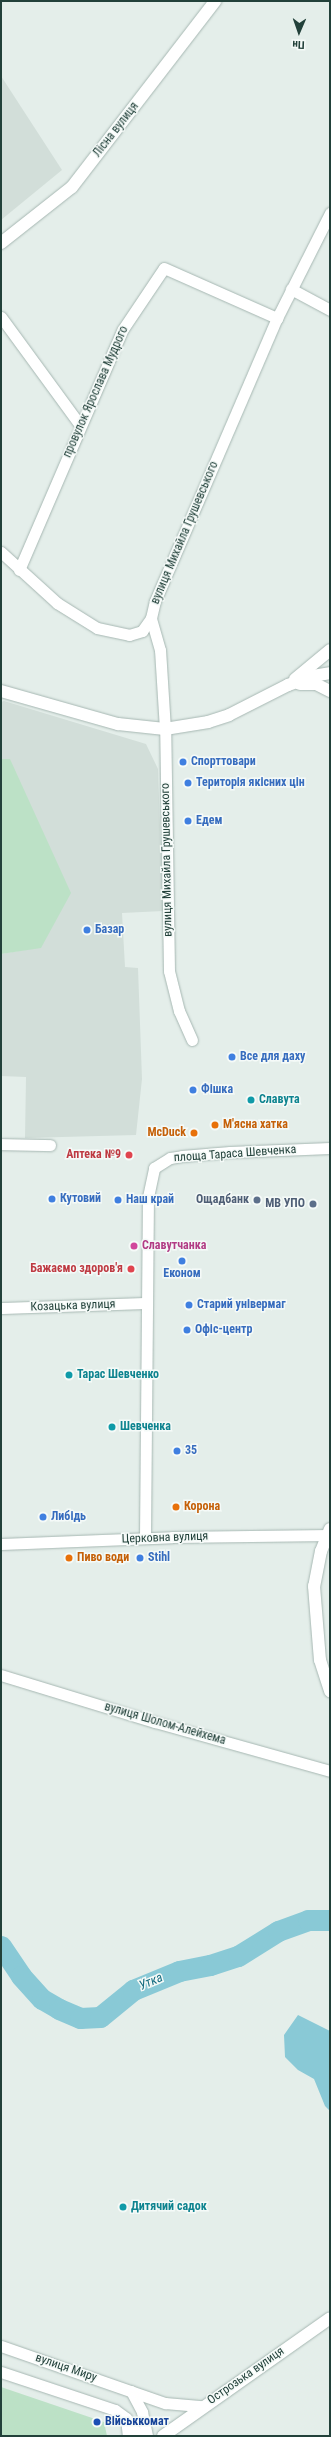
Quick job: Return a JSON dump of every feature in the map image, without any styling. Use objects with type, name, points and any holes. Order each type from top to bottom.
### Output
[{"type":"main road","name":"Лісна вулиця","points":[[1,243],[72,187],[216,1]]},
{"type":"main road","points":[[288,685],[330,650]]},
{"type":"main road","points":[[1,691],[118,724],[165,729],[208,722],[229,715],[288,685],[330,673]]},
{"type":"main road","points":[[288,685],[316,684],[330,691]]},
{"type":"main road","points":[[329,1533],[316,1570],[314,1586],[320,1660],[330,1691]]},
{"type":"main road","name":"Острозька вулиця","points":[[163,2436],[202,2406],[330,2318]]},
{"type":"street","name":"вулиця Михайла Грушевського","points":[[192,1040],[179,1011],[169,971],[165,729],[160,650],[151,618],[155,601],[277,318],[330,213]]},
{"type":"street","name":"провулок Ярослава Мудрого","points":[[19,570],[80,425],[123,330],[164,268],[277,318]]},
{"type":"street","points":[[291,289],[330,310]]},
{"type":"street","points":[[1,318],[80,425]]},
{"type":"street","points":[[1,552],[57,603],[97,628],[129,635],[142,631],[151,618]]},
{"type":"street","points":[[1,1144],[50,1145]]},
{"type":"street","name":"площа Тараса Шевченка","points":[[146,1538],[146,1304],[148,1197],[152,1175],[158,1165],[170,1158],[182,1156],[230,1152],[330,1148]]},
{"type":"street","name":"Козацька вулиця","points":[[1,1308],[146,1304]]},
{"type":"street","name":"Церковна вулиця","points":[[1,1544],[329,1533]]},
{"type":"street","name":"вулиця Шолом-Алейхема","points":[[1,1675],[155,1722],[330,1771]]},
{"type":"street","name":"вулиця Миру","points":[[1,2346],[175,2405],[202,2406]]},
{"type":"street","name":"вулиця Миру","points":[[1,2372],[107,2406],[126,2418],[140,2436]]},
{"type":"street","points":[[131,2391],[142,2412],[147,2436]]},
{"type":"street","points":[[126,2418],[128,2436]]},
{"type":"shaded area","points":[[1,76],[62,170],[1,220]]},
{"type":"shaded area","name":"Базар","points":[[4,701],[146,744],[158,769],[163,911],[122,913],[125,967],[138,968],[142,1079],[136,1135],[25,1138],[26,1077],[1,1076],[1,954],[41,947],[10,760],[1,759],[1,702]]},
{"type":"green space","points":[[1,759],[10,759],[71,893],[41,948],[1,954]]},
{"type":"green space","points":[[1,2387],[104,2422],[107,2436],[1,2436]]},
{"type":"water","points":[[298,2015],[330,2031],[330,2111],[325,2106],[314,2079],[298,2070],[285,2057],[284,2035]]},
{"type":"waterway","name":"Утка","points":[[1,1946],[21,1976],[42,1999],[59,2009],[80,2018],[100,2017],[133,1990],[179,1971],[210,1965],[238,1956],[278,1931],[308,1920],[330,1920]]},
{"type":"place","name":"Спорттовари","points":[[183,762]]},
{"type":"place","name":"Територія якісних цін","points":[[188,783]]},
{"type":"place","name":"Едем","points":[[188,821]]},
{"type":"place","name":"Базар","points":[[87,930]]},
{"type":"place","name":"Все для даху","points":[[232,1057]]},
{"type":"place","name":"Фішка","points":[[193,1090]]},
{"type":"place","name":"Славута","points":[[251,1100]]},
{"type":"place","name":"М'ясна хатка","points":[[215,1125]]},
{"type":"place","name":"McDuck","points":[[194,1133]]},
{"type":"place","name":"Аптека №9","points":[[129,1155]]},
{"type":"place","name":"Кутовий","points":[[52,1199]]},
{"type":"place","name":"Наш край","points":[[118,1200]]},
{"type":"place","name":"Ощадбанк","points":[[257,1200]]},
{"type":"place","name":"МВ УПО","points":[[313,1204]]},
{"type":"place","name":"Славутчанка","points":[[134,1246]]},
{"type":"place","name":"Економ","points":[[182,1261]]},
{"type":"place","name":"Бажаємо здоров'я","points":[[131,1269]]},
{"type":"place","name":"Старий універмаг","points":[[189,1305]]},
{"type":"place","name":"Офіс-центр","points":[[187,1330]]},
{"type":"place","name":"Тарас Шевченко","points":[[69,1375]]},
{"type":"place","name":"Шевченка","points":[[112,1427]]},
{"type":"place","name":"35","points":[[177,1451]]},
{"type":"place","name":"Корона","points":[[176,1507]]},
{"type":"place","name":"Либідь","points":[[43,1517]]},
{"type":"place","name":"Пиво води","points":[[69,1558]]},
{"type":"place","name":"Stihl","points":[[140,1558]]},
{"type":"place","name":"Дитячий садок","points":[[123,2207]]},
{"type":"place","name":"Військкомат","points":[[97,2422]]}]
